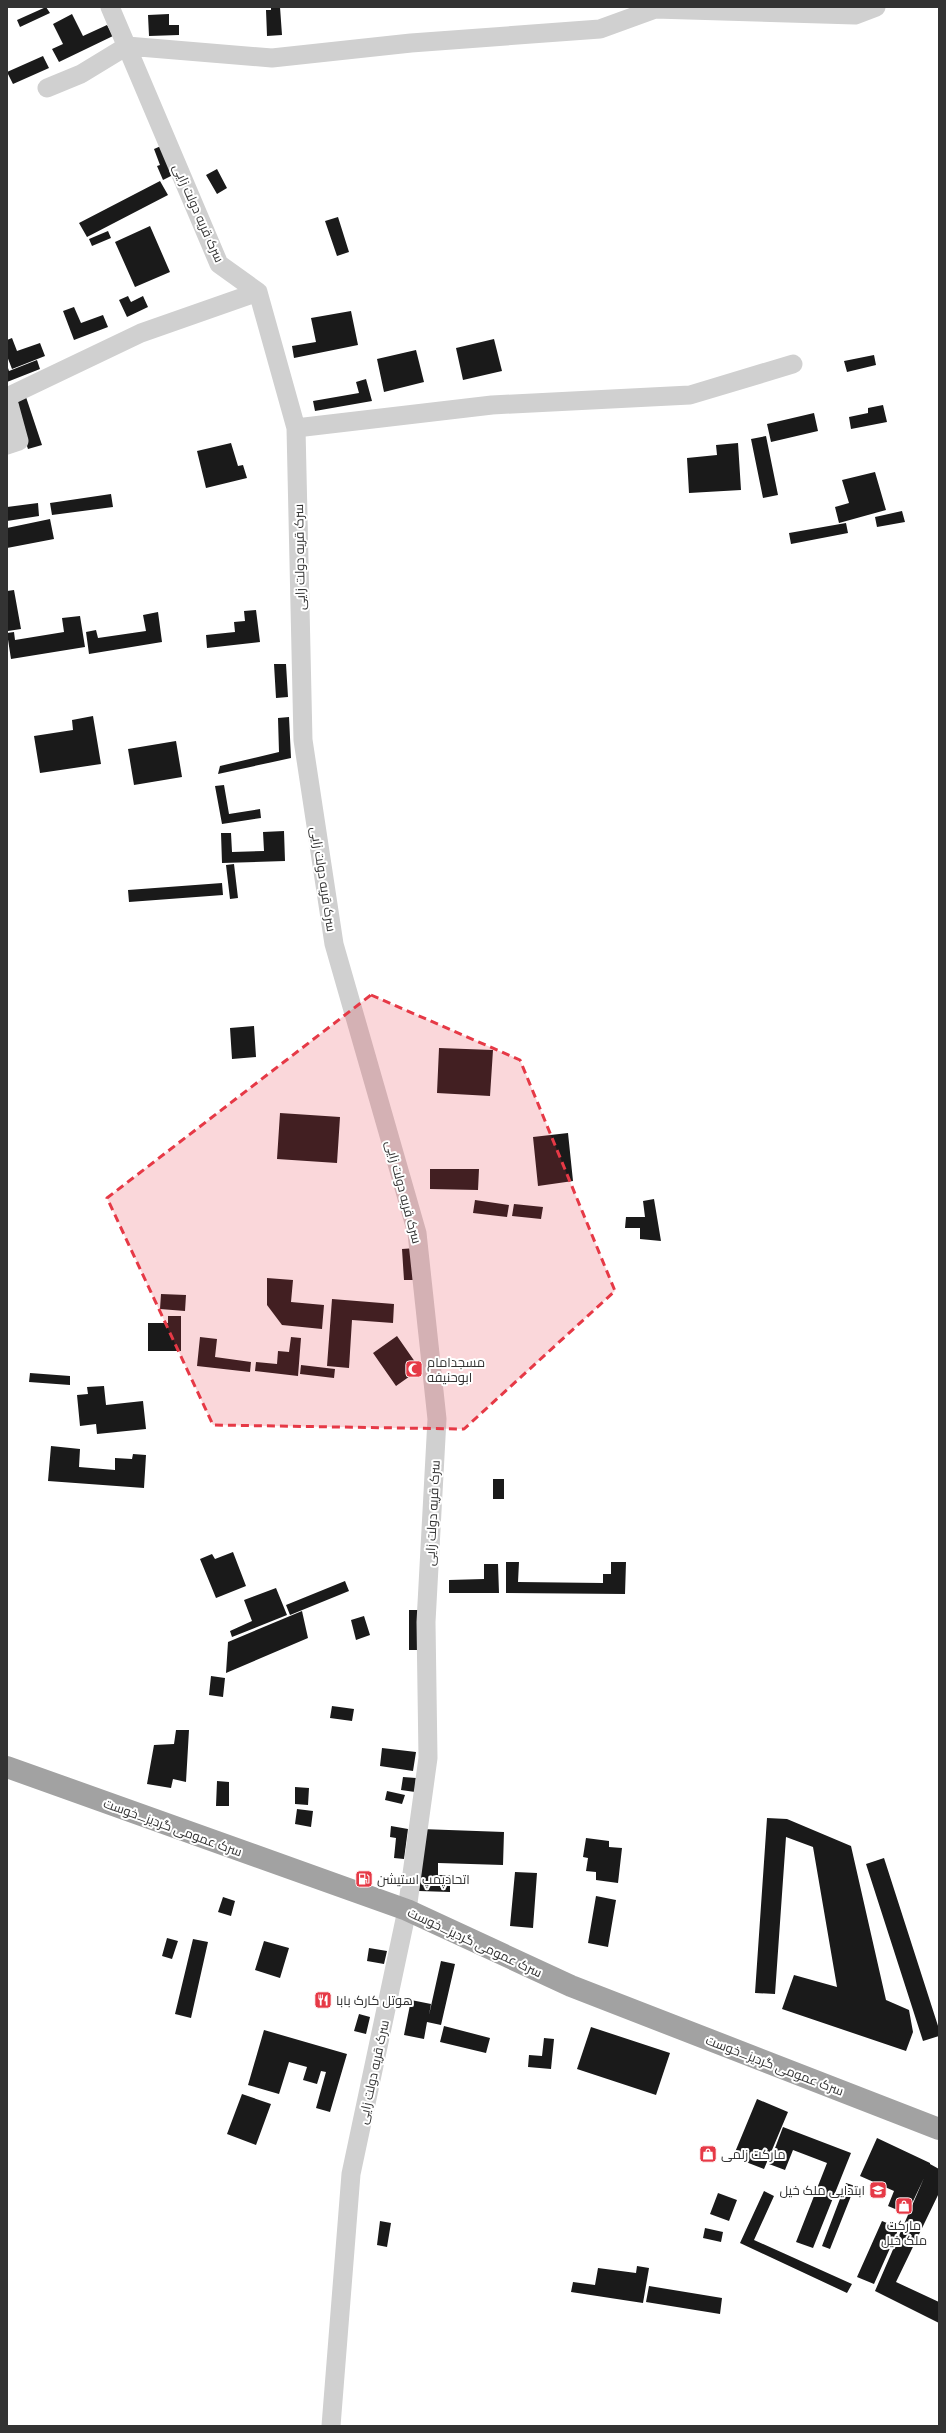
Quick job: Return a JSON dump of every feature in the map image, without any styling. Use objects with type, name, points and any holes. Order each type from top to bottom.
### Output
[{"type":"highway","name":"سرک عمومی گردیز_خوست","points":[[7,1767],[407,1910],[571,1986],[939,2129]]},
{"type":"street","name":"سرک قریه دولت زایی","points":[[110,7],[219,264],[258,292],[296,428],[303,740],[334,944],[417,1233],[437,1419],[426,1622],[428,1758],[407,1910],[351,2174],[331,2426]]},
{"type":"street","points":[[47,88],[81,74],[127,46],[272,58],[411,43],[600,28],[655,9],[856,15],[876,7]]},
{"type":"street","points":[[7,445],[19,441],[7,397],[141,333],[258,292]]},
{"type":"street","points":[[296,428],[492,405],[690,395],[793,364]]},
{"type":"highlighted area","points":[[371,995],[520,1060],[615,1291],[464,1429],[213,1425],[107,1198]]},
{"type":"building","points":[[46,7],[50,13],[20,27],[17,20]]},
{"type":"building","points":[[271,7],[280,7],[282,35],[267,36],[266,10],[271,10]]},
{"type":"building","points":[[72,14],[83,36],[107,25],[113,36],[59,62],[52,49],[63,44],[53,24]]},
{"type":"building","points":[[169,14],[169,25],[179,25],[179,35],[149,36],[148,15]]},
{"type":"building","points":[[43,56],[49,68],[13,84],[7,72]]},
{"type":"building","points":[[161,146],[173,175],[163,180],[157,166],[160,165],[154,149]]},
{"type":"building","points":[[217,169],[227,188],[217,194],[206,175]]},
{"type":"building","points":[[160,181],[168,195],[87,237],[79,223]]},
{"type":"building","points":[[338,217],[349,252],[337,256],[325,221]]},
{"type":"building","points":[[150,226],[170,272],[135,287],[115,242]]},
{"type":"building","points":[[108,231],[111,238],[92,246],[89,239]]},
{"type":"building","points":[[128,296],[131,302],[143,296],[148,307],[127,317],[119,300]]},
{"type":"building","points":[[74,307],[81,323],[103,315],[108,327],[74,340],[63,311]]},
{"type":"building","points":[[351,311],[358,345],[294,358],[292,346],[316,342],[311,318]]},
{"type":"building","points":[[12,338],[17,351],[40,343],[45,356],[12,369],[7,356],[7,340]]},
{"type":"building","points":[[494,339],[502,371],[463,380],[456,348]]},
{"type":"building","points":[[416,350],[424,382],[384,392],[377,359]]},
{"type":"building","points":[[874,355],[876,365],[847,372],[844,361]]},
{"type":"building","points":[[37,360],[40,369],[7,382],[7,365],[9,371]]},
{"type":"building","points":[[366,379],[372,401],[315,411],[313,401],[359,393],[356,382]]},
{"type":"building","points":[[25,394],[42,445],[28,449],[11,398]]},
{"type":"building","points":[[883,405],[887,422],[851,429],[849,417],[868,413],[868,408]]},
{"type":"building","points":[[814,413],[818,431],[771,442],[767,424]]},
{"type":"building","points":[[766,436],[778,495],[763,498],[751,439]]},
{"type":"building","points":[[231,443],[238,466],[243,465],[247,478],[206,488],[197,451]]},
{"type":"building","points":[[738,443],[741,490],[689,493],[687,458],[717,455],[716,445]]},
{"type":"building","points":[[875,472],[886,510],[839,523],[835,507],[849,503],[842,480]]},
{"type":"building","points":[[111,494],[113,507],[52,515],[50,503]]},
{"type":"building","points":[[38,503],[39,516],[7,521],[7,507]]},
{"type":"building","points":[[902,511],[905,522],[877,527],[875,517]]},
{"type":"building","points":[[50,519],[54,539],[7,548],[7,528]]},
{"type":"building","points":[[846,523],[848,533],[791,544],[789,533]]},
{"type":"building","points":[[14,590],[21,629],[8,631],[7,591]]},
{"type":"building","points":[[256,610],[260,642],[207,648],[206,635],[235,632],[234,622],[245,621],[244,611]]},
{"type":"building","points":[[158,612],[162,642],[89,654],[86,632],[96,630],[98,638],[146,631],[143,615]]},
{"type":"building","points":[[80,616],[85,647],[11,659],[7,633],[14,632],[15,640],[64,632],[62,618]]},
{"type":"building","points":[[274,664],[286,664],[288,697],[276,698]]},
{"type":"building","points":[[93,716],[101,764],[40,773],[34,736],[73,730],[72,720]]},
{"type":"building","points":[[289,717],[291,758],[218,774],[220,766],[279,752],[278,718]]},
{"type":"building","points":[[176,741],[182,777],[134,785],[128,749]]},
{"type":"building","points":[[224,785],[229,814],[260,809],[261,818],[222,824],[215,786]]},
{"type":"building","points":[[284,831],[285,861],[222,863],[221,833],[231,833],[232,852],[264,851],[263,832]]},
{"type":"building","points":[[234,864],[238,898],[230,899],[226,865]]},
{"type":"building","points":[[222,883],[223,895],[129,902],[128,890]]},
{"type":"building","points":[[254,1026],[256,1057],[232,1059],[230,1028]]},
{"type":"building","points":[[439,1048],[493,1050],[490,1096],[437,1093]]},
{"type":"building","points":[[280,1113],[340,1117],[337,1163],[277,1159]]},
{"type":"building","points":[[568,1133],[573,1181],[538,1186],[533,1137]]},
{"type":"building","points":[[430,1169],[479,1169],[478,1190],[430,1189]]},
{"type":"building","points":[[654,1199],[661,1241],[640,1239],[640,1228],[625,1228],[626,1217],[645,1217],[643,1201]]},
{"type":"building","points":[[475,1200],[509,1205],[507,1217],[473,1213]]},
{"type":"building","points":[[514,1204],[543,1207],[541,1219],[512,1216]]},
{"type":"building","points":[[416,1248],[418,1280],[404,1280],[402,1249]]},
{"type":"building","points":[[267,1278],[293,1280],[291,1302],[324,1305],[322,1329],[282,1325],[267,1305]]},
{"type":"building","points":[[161,1294],[186,1295],[185,1311],[160,1309]]},
{"type":"building","points":[[332,1299],[394,1304],[393,1323],[352,1320],[349,1368],[327,1366]]},
{"type":"building","points":[[168,1316],[181,1316],[181,1351],[148,1351],[148,1323],[168,1323]]},
{"type":"building","points":[[397,1336],[420,1369],[396,1386],[373,1353]]},
{"type":"building","points":[[200,1337],[217,1339],[215,1357],[251,1362],[250,1372],[197,1366]]},
{"type":"building","points":[[291,1337],[301,1338],[298,1376],[255,1371],[256,1362],[277,1364],[278,1351],[289,1352]]},
{"type":"building","points":[[301,1365],[335,1369],[334,1378],[300,1374]]},
{"type":"building","points":[[30,1373],[70,1376],[70,1385],[29,1382]]},
{"type":"building","points":[[104,1386],[106,1405],[143,1401],[146,1429],[97,1434],[96,1424],[80,1426],[77,1395],[88,1394],[87,1387]]},
{"type":"building","points":[[51,1446],[80,1449],[79,1467],[115,1470],[115,1458],[132,1459],[133,1454],[146,1455],[144,1488],[48,1481]]},
{"type":"building","points":[[493,1479],[504,1479],[504,1499],[493,1499]]},
{"type":"building","points":[[233,1552],[246,1586],[216,1598],[200,1559],[212,1554],[215,1559]]},
{"type":"building","points":[[506,1562],[519,1562],[518,1582],[603,1583],[603,1574],[611,1574],[611,1562],[626,1562],[625,1594],[506,1593]]},
{"type":"building","points":[[484,1564],[498,1564],[499,1593],[449,1593],[449,1580],[484,1579]]},
{"type":"building","points":[[345,1581],[349,1591],[290,1615],[286,1605]]},
{"type":"building","points":[[276,1588],[287,1615],[232,1637],[230,1631],[252,1621],[244,1600]]},
{"type":"building","points":[[409,1610],[420,1610],[420,1650],[409,1650]]},
{"type":"building","points":[[302,1611],[308,1638],[226,1673],[228,1642]]},
{"type":"building","points":[[364,1616],[370,1635],[356,1640],[351,1620]]},
{"type":"building","points":[[211,1676],[225,1678],[223,1697],[209,1695]]},
{"type":"building","points":[[332,1706],[354,1709],[352,1721],[330,1718]]},
{"type":"building","points":[[176,1730],[189,1730],[186,1782],[173,1779],[171,1788],[147,1784],[154,1745],[174,1744]]},
{"type":"building","points":[[382,1748],[416,1752],[413,1771],[380,1766]]},
{"type":"building","points":[[403,1777],[416,1778],[415,1792],[401,1790]]},
{"type":"building","points":[[217,1781],[229,1782],[229,1806],[216,1806]]},
{"type":"building","points":[[295,1787],[309,1788],[308,1805],[295,1804]]},
{"type":"building","points":[[387,1791],[405,1795],[402,1804],[385,1800]]},
{"type":"building","points":[[297,1809],[313,1811],[311,1827],[295,1824]]},
{"type":"building","points":[[767,1818],[787,1819],[851,1846],[886,2000],[909,2010],[913,2032],[906,2051],[782,2009],[794,1975],[837,1987],[813,1847],[786,1837],[775,1994],[755,1993]]},
{"type":"building","points":[[391,1826],[408,1829],[404,1859],[394,1858],[396,1838],[390,1837]]},
{"type":"building","points":[[421,1829],[504,1832],[503,1865],[438,1863],[438,1875],[450,1875],[450,1892],[419,1891]]},
{"type":"building","points":[[586,1838],[609,1841],[609,1847],[622,1848],[618,1883],[596,1880],[596,1872],[586,1871],[588,1858],[583,1857]]},
{"type":"building","points":[[884,1858],[939,2029],[939,2036],[923,2041],[866,1864]]},
{"type":"building","points":[[515,1872],[537,1873],[533,1928],[510,1926]]},
{"type":"building","points":[[596,1896],[616,1900],[608,1947],[588,1943]]},
{"type":"building","points":[[223,1897],[235,1901],[231,1916],[218,1912]]},
{"type":"building","points":[[167,1938],[178,1941],[172,1959],[162,1956]]},
{"type":"building","points":[[193,1939],[208,1942],[191,2018],[175,2014]]},
{"type":"building","points":[[264,1941],[289,1948],[280,1978],[255,1970]]},
{"type":"building","points":[[369,1948],[387,1951],[384,1964],[367,1961]]},
{"type":"building","points":[[441,1961],[455,1964],[441,2025],[427,2022],[424,2039],[404,2035],[411,2000],[431,2004],[429,2015]]},
{"type":"building","points":[[359,2014],[370,2017],[366,2034],[354,2031]]},
{"type":"building","points":[[444,2026],[490,2038],[486,2053],[440,2042]]},
{"type":"building","points":[[591,2027],[670,2053],[656,2095],[577,2069]]},
{"type":"building","points":[[264,2030],[347,2054],[330,2112],[316,2108],[326,2072],[321,2071],[317,2084],[303,2080],[307,2067],[289,2062],[279,2094],[248,2085]]},
{"type":"building","points":[[544,2038],[554,2039],[551,2069],[528,2067],[529,2055],[542,2056]]},
{"type":"building","points":[[242,2094],[271,2104],[256,2145],[227,2134]]},
{"type":"building","points":[[757,2099],[788,2112],[764,2169],[733,2157]]},
{"type":"building","points":[[783,2127],[851,2153],[813,2248],[796,2242],[827,2163],[793,2150],[785,2170],[769,2164]]},
{"type":"building","points":[[877,2138],[930,2163],[939,2169],[939,2193],[896,2282],[939,2302],[939,2323],[875,2291],[924,2178],[907,2214],[888,2206],[894,2191],[860,2176]]},
{"type":"building","points":[[846,2183],[855,2186],[830,2249],[822,2246]]},
{"type":"building","points":[[764,2191],[774,2196],[754,2240],[852,2284],[847,2293],[740,2243]]},
{"type":"building","points":[[718,2193],[737,2200],[729,2221],[710,2214]]},
{"type":"building","points":[[380,2221],[391,2223],[387,2247],[377,2245]]},
{"type":"building","points":[[882,2221],[899,2228],[874,2284],[857,2277]]},
{"type":"building","points":[[705,2228],[723,2232],[721,2242],[703,2238]]},
{"type":"building","points":[[637,2266],[649,2268],[643,2303],[571,2292],[573,2282],[595,2285],[598,2268],[636,2273]]},
{"type":"building","points":[[649,2286],[722,2298],[720,2314],[646,2302]]},
{"type":"place","name":"مسجدامام ابوحنیفه","points":[[414,1369]]},
{"type":"place","name":"اتحادپمپ استیشن","points":[[364,1879]]},
{"type":"place","name":"هوتل کارک بابا","points":[[323,2000]]},
{"type":"place","name":"مارکت زلمی","points":[[708,2154]]},
{"type":"place","name":"ابتدایی ملک خیل","points":[[878,2190]]},
{"type":"place","name":"مارکت ملک خیل","points":[[904,2206]]}]
